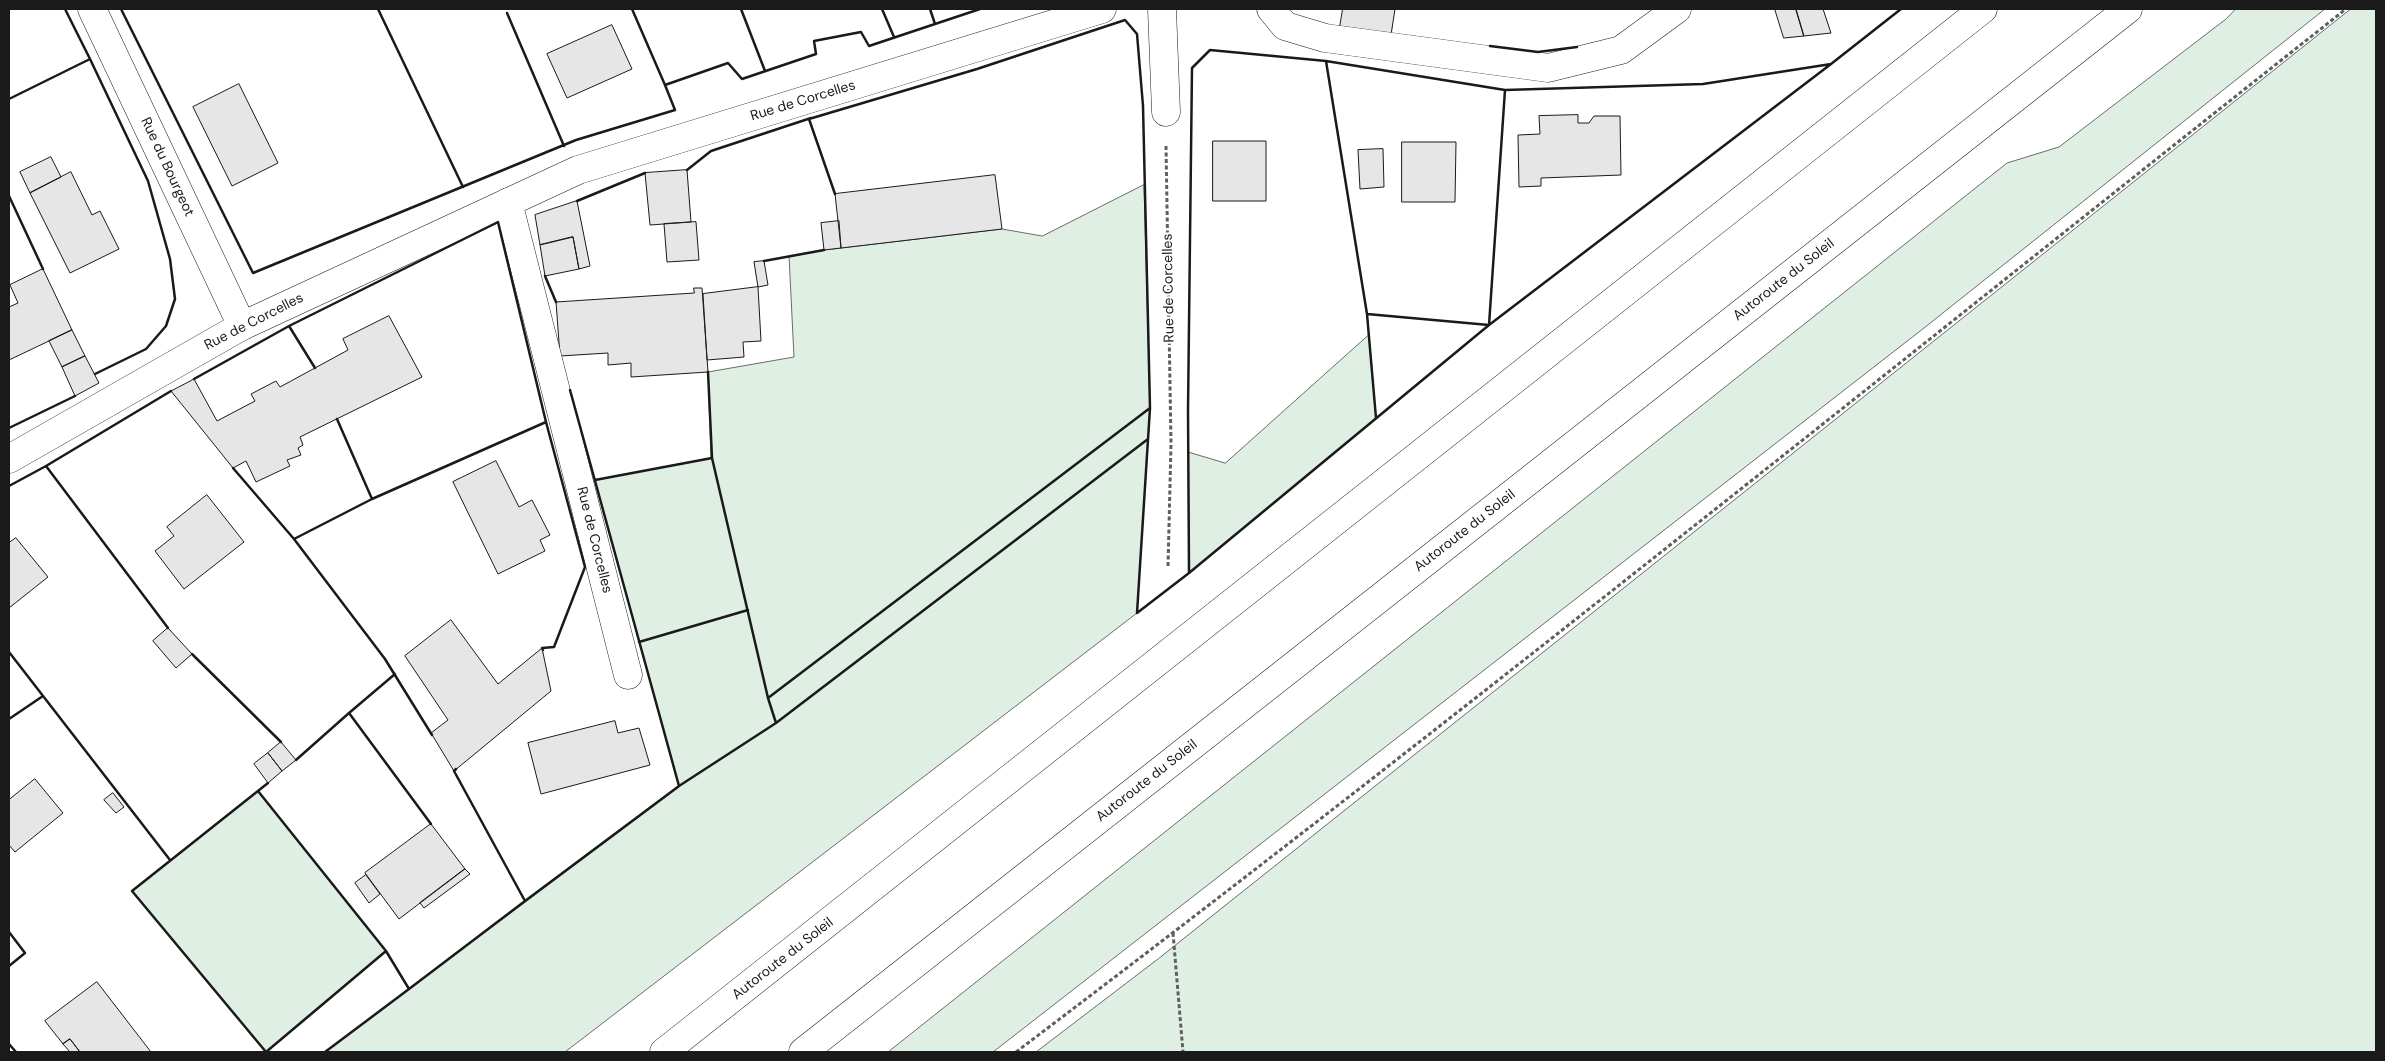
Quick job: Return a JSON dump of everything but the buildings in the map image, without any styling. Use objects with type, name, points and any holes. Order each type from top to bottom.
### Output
[{"type":"main road","name":"Rue du Bourgeot","points":[[92,9],[242,326]]},
{"type":"main road","name":"Rue de Corcelles","points":[[9,459],[242,326],[578,170],[1102,9]]},
{"type":"main road","points":[[1162,9],[1166,112]]},
{"type":"main road","points":[[1271,9],[1285,26],[1325,38],[1548,68],[1621,50],[1677,9]]},
{"type":"main road","name":"Autoroute du Soleil","points":[[664,1052],[1983,9]]},
{"type":"main road","name":"Autoroute du Soleil","points":[[803,1052],[2128,9]]},
{"type":"main road","name":"Rue de Corcelles","points":[[508,202],[628,675]]},
{"type":"path","points":[[1016,1052],[1173,933],[2346,9]]},
{"type":"path","name":"Rue de Corcelles","points":[[1166,112],[1171,444],[1168,567]]},
{"type":"path","points":[[1173,933],[1183,1052]]},
{"type":"green space","points":[[2236,9],[2325,9],[1924,328],[993,1052],[888,1052],[2007,163],[2059,147],[2226,19]]},
{"type":"green space","points":[[2351,9],[2376,9],[2376,1052],[1036,1052],[1158,959]]},
{"type":"green space","points":[[1144,185],[1150,408],[1137,613],[565,1052],[325,1052],[679,787],[595,480],[711,458],[708,372],[794,357],[789,256],[824,250],[1002,229],[1042,236]]},
{"type":"green space","points":[[1369,335],[1376,418],[1189,573],[1188,452],[1225,463]]},
{"type":"green space","points":[[258,791],[386,951],[266,1052],[132,891]]},
{"type":"wall","points":[[65,9],[90,59]]},
{"type":"wall","points":[[121,9],[253,273],[576,140],[675,110],[665,85],[728,63],[742,79],[816,54],[814,41],[861,32],[869,46],[980,9]]},
{"type":"wall","points":[[378,9],[463,187]]},
{"type":"wall","points":[[632,9],[665,85]]},
{"type":"wall","points":[[741,9],[765,71]]},
{"type":"wall","points":[[882,9],[894,37]]},
{"type":"wall","points":[[930,9],[935,24]]},
{"type":"wall","points":[[1505,90],[1703,84],[1831,64],[1901,9]]},
{"type":"wall","points":[[507,13],[564,146]]},
{"type":"wall","points":[[708,372],[712,458],[768,698],[1150,408],[1143,106],[1137,34],[1125,20],[977,69],[809,119],[835,194]]},
{"type":"wall","points":[[1490,46],[1538,52],[1577,47]]},
{"type":"wall","points":[[1189,573],[1188,410],[1192,68],[1210,50],[1326,61],[1367,314],[1489,325],[1505,90],[1326,61]]},
{"type":"wall","points":[[9,99],[90,59],[148,181],[170,259],[175,299],[166,326],[146,349],[95,374]]},
{"type":"wall","points":[[1137,613],[1189,573],[1489,325],[1831,64]]},
{"type":"wall","points":[[687,170],[711,151],[811,118]]},
{"type":"wall","points":[[577,201],[645,173]]},
{"type":"wall","points":[[9,196],[43,269]]},
{"type":"wall","points":[[315,368],[289,326],[498,222],[546,422],[372,499],[337,419]]},
{"type":"wall","points":[[764,261],[824,250]]},
{"type":"wall","points":[[545,276],[556,302]]},
{"type":"wall","points":[[1367,314],[1376,418]]},
{"type":"wall","points":[[194,379],[289,326]]},
{"type":"wall","points":[[570,390],[679,786],[776,723],[768,698]]},
{"type":"wall","points":[[168,628],[46,466],[171,391]]},
{"type":"wall","points":[[9,428],[75,396]]},
{"type":"wall","points":[[1137,613],[1150,408]]},
{"type":"wall","points":[[543,650],[542,648],[554,647],[585,567],[546,422]]},
{"type":"wall","points":[[776,723],[1148,439]]},
{"type":"wall","points":[[595,480],[712,458]]},
{"type":"wall","points":[[9,486],[46,466]]},
{"type":"wall","points":[[233,468],[294,539],[372,499]]},
{"type":"wall","points":[[294,539],[385,659],[432,735]]},
{"type":"wall","points":[[639,642],[748,610]]},
{"type":"wall","points":[[9,652],[170,860]]},
{"type":"wall","points":[[192,654],[281,742]]},
{"type":"wall","points":[[349,713],[395,674]]},
{"type":"wall","points":[[9,719],[43,696]]},
{"type":"wall","points":[[296,760],[349,713],[431,824]]},
{"type":"wall","points":[[456,769],[454,771],[525,901],[679,786]]},
{"type":"wall","points":[[268,783],[132,891],[266,1052],[386,951],[409,989],[525,901]]},
{"type":"wall","points":[[258,791],[386,951]]},
{"type":"wall","points":[[9,932],[25,953],[9,966]]},
{"type":"wall","points":[[325,1052],[409,989]]},
{"type":"wall","points":[[9,1044],[16,1052]]}]
